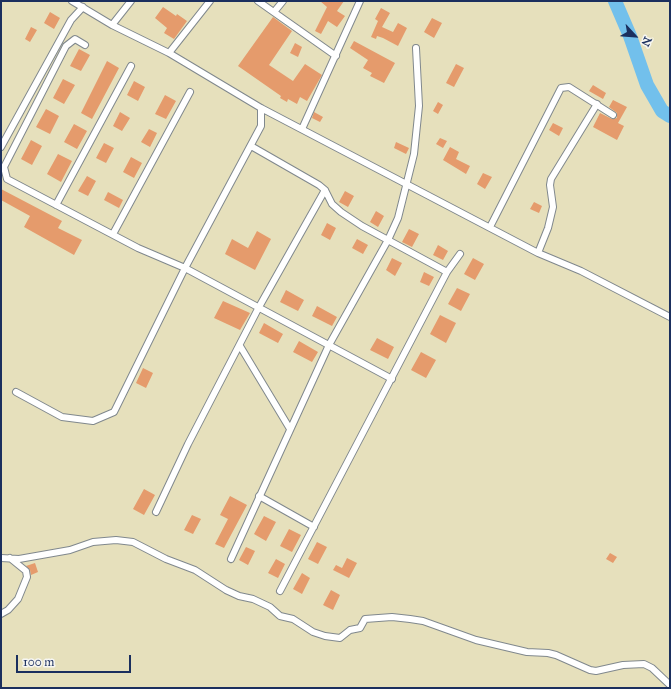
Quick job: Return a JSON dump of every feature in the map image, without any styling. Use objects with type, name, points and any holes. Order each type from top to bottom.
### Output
[{"type":"street","points":[[72,1],[112,24],[169,53],[261,108],[538,253],[581,271],[670,317]]},
{"type":"street","points":[[112,24],[131,1]]},
{"type":"street","points":[[169,53],[210,1]]},
{"type":"street","points":[[258,1],[336,56]]},
{"type":"street","points":[[274,12],[283,1]]},
{"type":"street","points":[[302,129],[360,1]]},
{"type":"street","points":[[1,147],[70,20],[83,7]]},
{"type":"street","points":[[85,45],[75,39],[66,46],[4,167],[7,179],[138,248],[185,268],[392,379]]},
{"type":"street","points":[[231,559],[329,344],[388,240],[398,218],[414,154],[419,106],[416,48]]},
{"type":"street","points":[[56,205],[131,66]]},
{"type":"street","points":[[490,227],[561,88],[569,87],[613,115]]},
{"type":"street","points":[[113,234],[190,92]]},
{"type":"street","points":[[538,253],[546,233],[553,207],[550,184],[551,179],[597,104]]},
{"type":"street","points":[[16,392],[62,417],[93,421],[114,412],[185,268],[262,126],[261,108]]},
{"type":"street","points":[[251,146],[324,190],[332,204],[341,212],[388,240],[447,272]]},
{"type":"street","points":[[156,512],[188,444],[259,307],[324,190]]},
{"type":"street","points":[[280,592],[447,272],[460,254]]},
{"type":"street","points":[[240,346],[290,429]]},
{"type":"street","points":[[259,496],[314,527]]},
{"type":"street","points":[[1,558],[19,559],[70,550],[93,542],[116,540],[133,542],[166,559],[195,570],[205,578],[226,590],[239,596],[253,599],[270,607],[280,616],[293,619],[308,629],[325,636],[340,638],[350,630],[360,628],[365,618],[392,617],[410,619],[423,621],[476,640],[528,652],[556,655],[590,670],[596,671],[623,665],[644,664],[652,668],[670,684]]},
{"type":"street","points":[[1,614],[8,610],[18,598],[27,577],[26,571],[10,558]]},
{"type":"building","points":[[320,1],[344,1],[337,11],[345,16],[337,27],[328,21],[321,34],[315,31],[327,7]]},
{"type":"building","points":[[163,7],[176,16],[177,14],[187,21],[174,39],[164,33],[167,28],[155,18]]},
{"type":"building","points":[[381,8],[390,13],[382,27],[393,32],[398,23],[407,28],[398,46],[377,36],[376,39],[371,37],[378,21],[375,19]]},
{"type":"building","points":[[50,12],[60,18],[54,29],[44,23]]},
{"type":"building","points":[[273,17],[292,31],[269,65],[293,81],[305,64],[322,75],[307,101],[300,97],[297,104],[288,99],[287,102],[280,98],[281,96],[238,66]]},
{"type":"building","points":[[432,18],[442,23],[434,38],[424,32]]},
{"type":"building","points":[[31,27],[37,30],[30,42],[25,39]]},
{"type":"building","points":[[354,41],[395,63],[384,83],[370,76],[372,73],[363,68],[368,60],[350,48]]},
{"type":"building","points":[[295,43],[302,47],[298,57],[290,53]]},
{"type":"building","points":[[79,49],[90,55],[81,71],[70,66]]},
{"type":"building","points":[[107,61],[119,68],[92,119],[81,113]]},
{"type":"building","points":[[456,64],[464,68],[454,87],[446,83]]},
{"type":"building","points":[[63,79],[75,85],[64,104],[53,98]]},
{"type":"building","points":[[134,81],[145,87],[138,101],[127,95]]},
{"type":"building","points":[[593,85],[606,93],[603,99],[589,91]]},
{"type":"building","points":[[165,95],[176,101],[166,119],[155,114]]},
{"type":"building","points":[[613,100],[627,107],[618,123],[624,126],[617,140],[593,127],[600,113],[612,119],[617,118],[617,113],[609,107]]},
{"type":"building","points":[[438,102],[443,105],[438,114],[433,111]]},
{"type":"building","points":[[46,109],[59,116],[50,134],[36,127]]},
{"type":"building","points":[[120,112],[130,118],[122,131],[113,126]]},
{"type":"building","points":[[314,112],[323,117],[320,122],[312,118]]},
{"type":"building","points":[[553,123],[563,128],[559,136],[549,130]]},
{"type":"building","points":[[74,124],[87,131],[77,149],[64,142]]},
{"type":"building","points":[[149,129],[157,133],[150,147],[141,142]]},
{"type":"building","points":[[440,138],[447,141],[443,148],[436,144]]},
{"type":"building","points":[[31,140],[42,146],[32,165],[21,159]]},
{"type":"building","points":[[396,142],[409,148],[406,154],[394,148]]},
{"type":"building","points":[[104,143],[114,148],[106,163],[96,158]]},
{"type":"building","points":[[450,147],[459,152],[456,159],[470,166],[466,174],[443,160]]},
{"type":"building","points":[[58,154],[72,161],[61,182],[47,174]]},
{"type":"building","points":[[131,157],[142,163],[134,178],[123,172]]},
{"type":"building","points":[[483,173],[492,177],[485,189],[477,184]]},
{"type":"building","points":[[87,176],[96,181],[88,196],[78,191]]},
{"type":"building","points":[[1,189],[62,221],[58,228],[82,240],[74,255],[24,227],[30,216],[1,200]]},
{"type":"building","points":[[345,191],[354,196],[348,207],[339,202]]},
{"type":"building","points":[[108,192],[123,200],[119,208],[104,200]]},
{"type":"building","points":[[534,202],[542,206],[539,213],[530,209]]},
{"type":"building","points":[[376,211],[384,216],[378,227],[370,222]]},
{"type":"building","points":[[327,223],[336,228],[330,240],[321,235]]},
{"type":"building","points":[[409,229],[419,234],[412,247],[402,242]]},
{"type":"building","points":[[257,231],[271,239],[255,270],[225,254],[232,239],[248,248]]},
{"type":"building","points":[[357,239],[368,245],[363,254],[352,248]]},
{"type":"building","points":[[438,245],[448,251],[443,260],[433,255]]},
{"type":"building","points":[[392,258],[402,263],[395,276],[386,270]]},
{"type":"building","points":[[473,258],[484,264],[475,280],[464,274]]},
{"type":"building","points":[[424,272],[434,277],[429,286],[420,282]]},
{"type":"building","points":[[457,288],[470,294],[461,311],[448,304]]},
{"type":"building","points":[[286,290],[304,300],[298,311],[280,302]]},
{"type":"building","points":[[223,301],[250,313],[240,330],[214,318]]},
{"type":"building","points":[[317,306],[337,317],[332,326],[312,316]]},
{"type":"building","points":[[440,315],[456,323],[446,343],[430,334]]},
{"type":"building","points":[[264,323],[283,334],[278,343],[259,333]]},
{"type":"building","points":[[377,338],[394,347],[388,359],[370,350]]},
{"type":"building","points":[[299,341],[318,352],[312,362],[293,352]]},
{"type":"building","points":[[421,352],[436,360],[426,378],[411,370]]},
{"type":"building","points":[[143,368],[153,373],[146,388],[136,383]]},
{"type":"building","points":[[144,489],[155,495],[144,515],[133,509]]},
{"type":"building","points":[[230,496],[247,505],[224,548],[215,544],[228,519],[220,515]]},
{"type":"building","points":[[192,515],[201,519],[193,534],[184,530]]},
{"type":"building","points":[[264,516],[276,522],[266,541],[254,534]]},
{"type":"building","points":[[289,529],[301,535],[292,552],[280,546]]},
{"type":"building","points":[[317,542],[327,547],[318,564],[308,559]]},
{"type":"building","points":[[246,547],[255,551],[248,565],[239,560]]},
{"type":"building","points":[[610,553],[617,557],[613,563],[606,559]]},
{"type":"building","points":[[347,558],[357,563],[349,578],[333,570],[336,565],[342,568]]},
{"type":"building","points":[[276,559],[285,564],[278,578],[268,573]]},
{"type":"building","points":[[35,563],[38,572],[31,575],[30,570],[26,566]]},
{"type":"building","points":[[302,573],[310,578],[302,594],[293,589]]},
{"type":"building","points":[[331,590],[340,595],[333,610],[323,605]]},
{"type":"waterway","points":[[615,1],[630,36],[647,85],[662,111],[670,116]]}]
